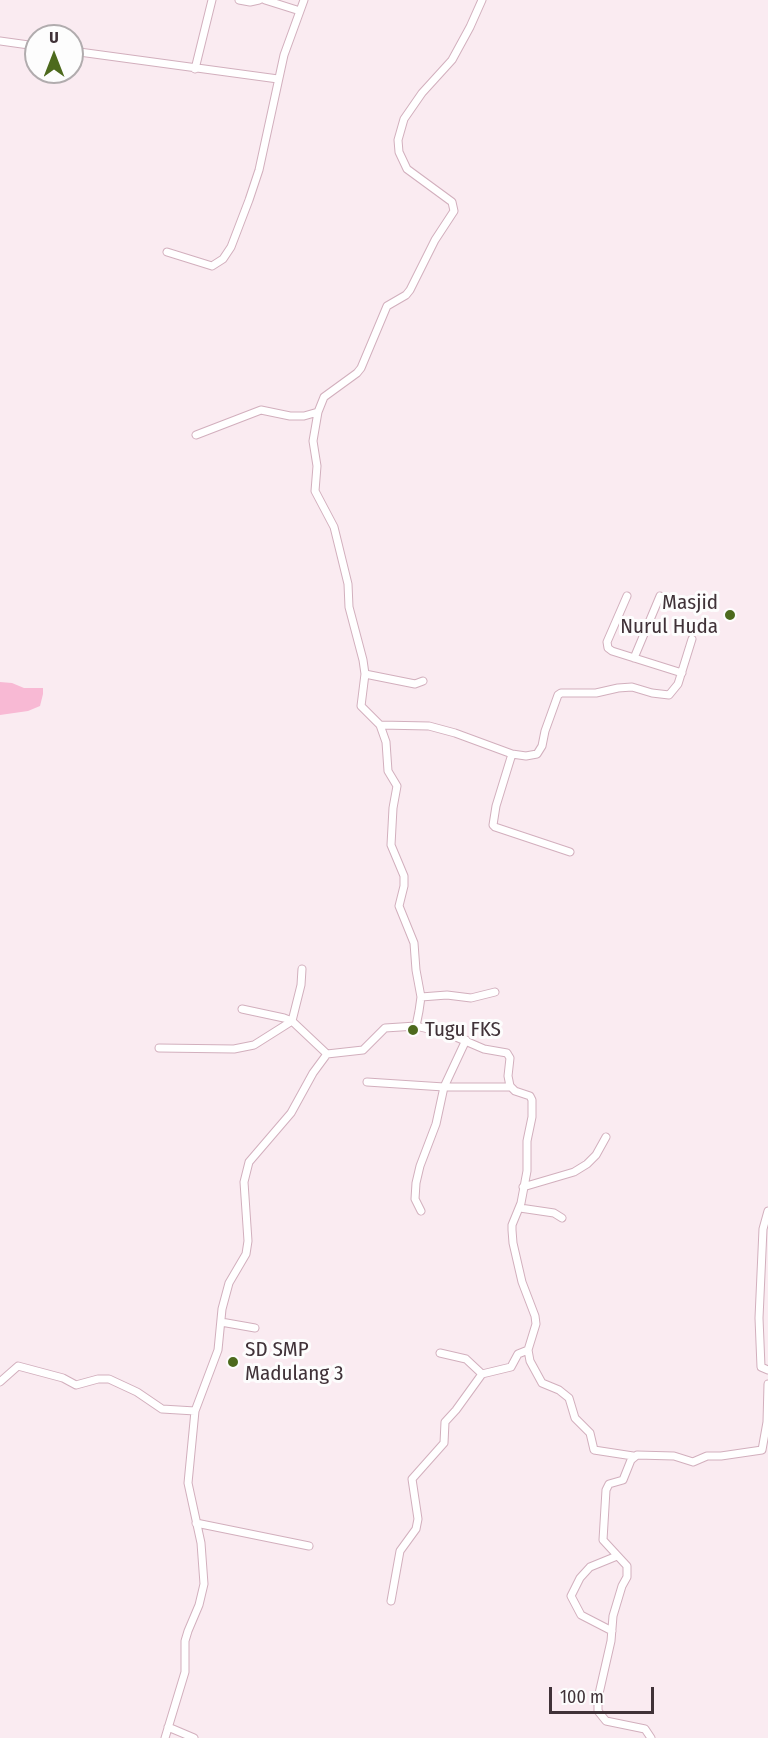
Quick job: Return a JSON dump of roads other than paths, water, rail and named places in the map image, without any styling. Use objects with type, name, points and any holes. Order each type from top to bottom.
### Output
[{"type":"street","points":[[195,69],[212,0]]},
{"type":"street","points":[[238,0],[250,2],[259,0]]},
{"type":"street","points":[[266,0],[300,11]]},
{"type":"street","points":[[167,252],[212,266],[224,259],[242,222],[255,180],[284,55],[304,0]]},
{"type":"street","points":[[416,1026],[421,998],[414,943],[399,906],[404,876],[391,844],[397,786],[388,771],[386,742],[380,725],[361,706],[363,660],[349,607],[348,584],[334,526],[315,491],[317,466],[313,441],[318,412],[324,397],[361,368],[387,306],[406,295],[410,290],[435,240],[454,211],[452,202],[407,169],[399,152],[398,140],[404,119],[412,106],[452,60],[482,0]]},
{"type":"street","points":[[0,41],[24,44]]},
{"type":"street","points":[[84,53],[278,80]]},
{"type":"street","points":[[196,435],[261,410],[290,416],[304,416],[318,412]]},
{"type":"street","points":[[627,596],[607,642],[608,648],[682,673]]},
{"type":"street","points":[[634,658],[660,596]]},
{"type":"street","points":[[380,725],[417,725],[440,728],[512,754],[532,756],[540,751],[558,695],[596,693],[632,687],[666,696],[672,693],[682,673],[692,639]]},
{"type":"street","points":[[364,674],[415,684],[423,681]]},
{"type":"street","points":[[512,754],[496,806],[493,825],[570,852]]},
{"type":"street","points":[[159,1048],[234,1049],[254,1044],[292,1021],[302,969]]},
{"type":"street","points":[[421,998],[447,995],[471,998],[495,992]]},
{"type":"street","points":[[242,1009],[292,1021],[327,1054]]},
{"type":"street","points":[[165,1738],[185,1672],[185,1641],[199,1605],[204,1584],[201,1543],[188,1483],[195,1411],[218,1350],[220,1322],[229,1283],[246,1254],[248,1241],[244,1182],[249,1162],[291,1113],[313,1073],[327,1054],[363,1050],[385,1028],[416,1026],[509,1055],[508,1079],[511,1087]]},
{"type":"street","points":[[420,1211],[415,1199],[420,1166],[436,1124],[444,1087],[466,1040]]},
{"type":"street","points":[[367,1083],[444,1087],[511,1087],[530,1096],[533,1102],[527,1144],[527,1171],[520,1208],[512,1225],[513,1243],[522,1282],[536,1320],[528,1350],[530,1360],[542,1383],[565,1394],[572,1401],[575,1418],[589,1430],[594,1450],[633,1456],[674,1456],[693,1462],[707,1456],[762,1450],[767,1422],[768,1384]]},
{"type":"street","points":[[523,1187],[574,1172],[596,1155],[606,1137]]},
{"type":"street","points":[[520,1208],[554,1213],[562,1218]]},
{"type":"street","points":[[767,1216],[764,1229],[759,1318],[761,1366],[762,1369],[768,1370]]},
{"type":"street","points":[[220,1322],[255,1328]]},
{"type":"street","points":[[391,1601],[400,1551],[416,1529],[418,1519],[412,1479],[444,1443],[445,1422],[482,1374],[509,1368],[518,1354],[528,1350]]},
{"type":"street","points":[[440,1353],[466,1359],[482,1374]]},
{"type":"street","points":[[0,1382],[18,1366],[63,1378],[76,1385],[100,1378],[109,1379],[137,1392],[162,1409],[195,1411]]},
{"type":"street","points":[[633,1456],[622,1480],[609,1484],[606,1490],[603,1540],[627,1566],[627,1577],[613,1616],[598,1698],[598,1711],[606,1720],[645,1729],[651,1738]]},
{"type":"street","points":[[196,1523],[309,1546]]},
{"type":"street","points":[[612,1631],[581,1615],[571,1596],[580,1578],[590,1567],[617,1556]]},
{"type":"street","points":[[168,1727],[194,1738]]},
{"type":"place","name":"Masjid Nurul Huda","points":[[730,615]]},
{"type":"place","name":"Tugu FKS","points":[[413,1030]]},
{"type":"place","name":"SD SMP Madulang 3","points":[[233,1362]]}]
